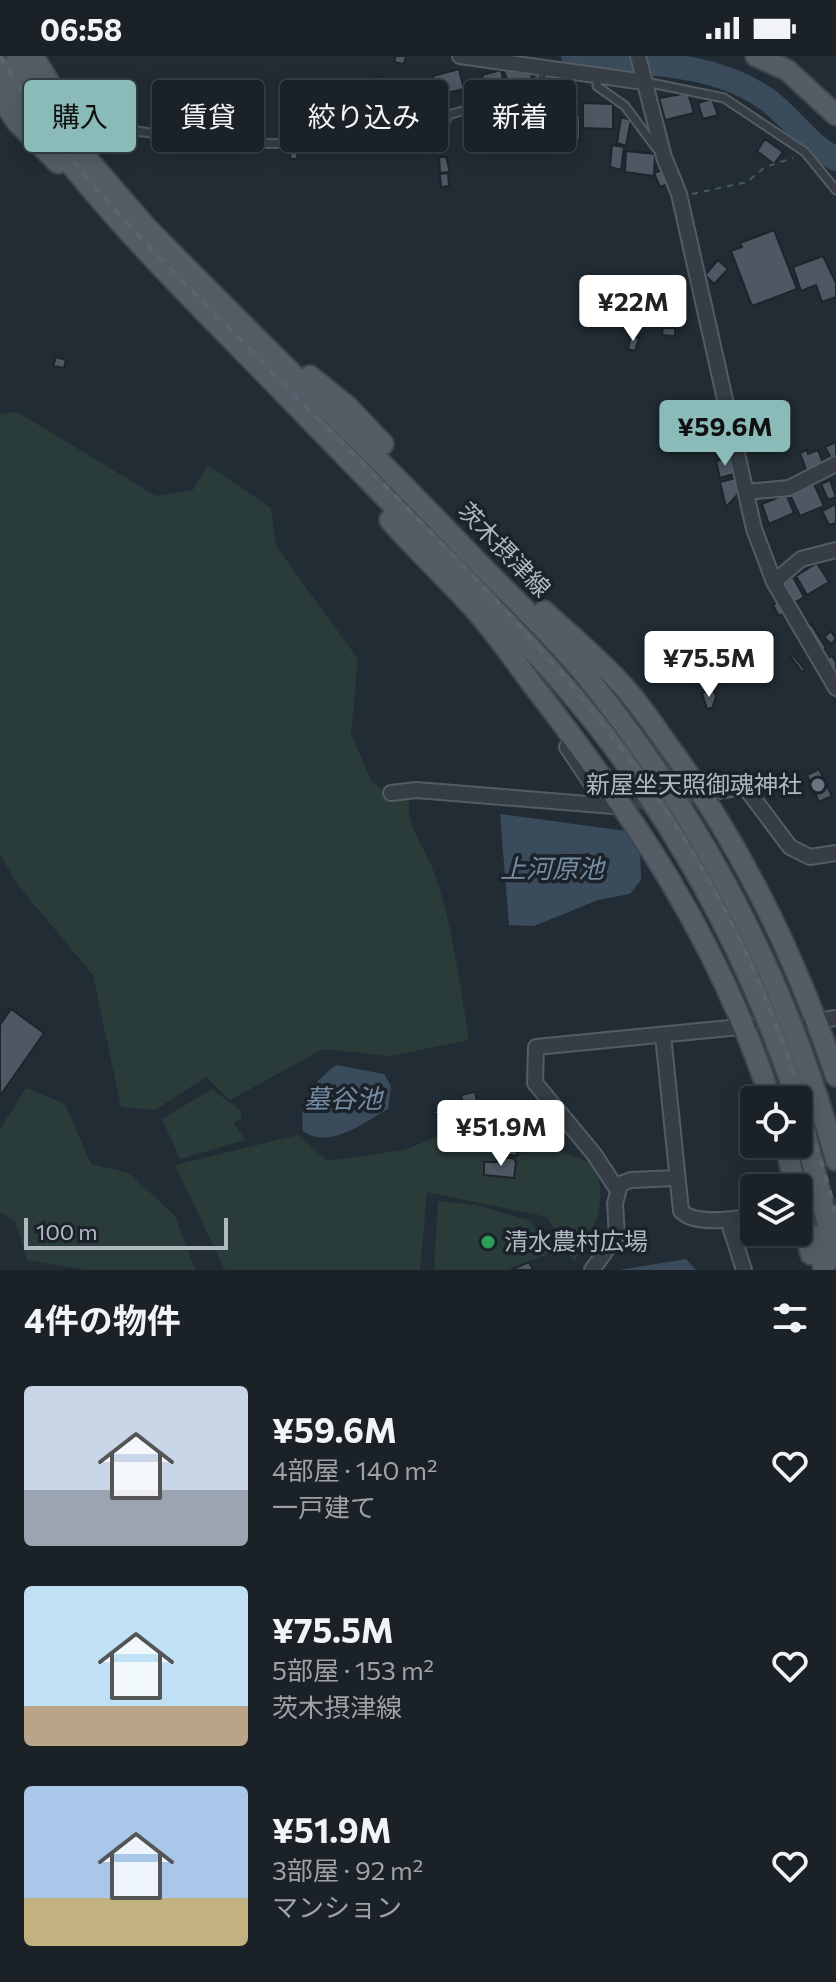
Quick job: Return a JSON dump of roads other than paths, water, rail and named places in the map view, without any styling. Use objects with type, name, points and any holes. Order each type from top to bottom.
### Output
[{"type":"main road","name":"茨木摂津線","points":[[17,56],[90,162],[147,228],[546,630],[583,672],[647,756],[732,893],[776,985],[836,1160]]},
{"type":"main road","points":[[33,56],[86,137],[153,214],[312,377],[347,406],[593,662],[635,700],[746,866],[821,1020],[836,1076]]},
{"type":"main road","points":[[765,57],[787,70],[836,115]]},
{"type":"main road","name":"茨木摂津線","points":[[0,66],[57,147],[139,245],[563,683],[649,797],[697,873],[764,1010],[791,1086]]},
{"type":"main road","points":[[0,96],[24,127]]},
{"type":"main road","points":[[44,152],[123,245],[478,612],[548,692],[570,731],[673,882],[747,1026],[766,1086]]},
{"type":"main road","points":[[45,152],[128,239],[139,245]]},
{"type":"main road","points":[[257,321],[335,416]]},
{"type":"main road","points":[[593,662],[708,825],[762,930],[776,985]]},
{"type":"main road","points":[[570,731],[571,718],[577,720],[628,789],[690,885],[730,936]]},
{"type":"main road","points":[[788,1014],[815,1057],[836,1120]]},
{"type":"main road","name":"茨木摂津線","points":[[812,1154],[836,1258]]},
{"type":"main road","points":[[815,1165],[815,1210],[824,1270]]},
{"type":"main road","points":[[809,1246],[814,1270]]},
{"type":"street","points":[[460,56],[546,62],[597,76],[643,80]]},
{"type":"street","points":[[638,56],[664,157],[679,194],[754,529],[774,582],[836,688]]},
{"type":"street","points":[[746,492],[789,488],[836,464]]},
{"type":"street","points":[[774,582],[801,559],[836,550]]},
{"type":"street","points":[[391,793],[416,790],[606,806],[567,747],[570,731]]},
{"type":"street","points":[[699,794],[745,787],[790,847],[810,857],[836,853]]},
{"type":"street","points":[[592,1270],[617,1235],[617,1189],[594,1154],[535,1083],[536,1047],[747,1026]]},
{"type":"street","points":[[663,1035],[676,1178],[683,1214],[728,1220],[740,1218]]},
{"type":"street","points":[[617,1189],[627,1181],[676,1178]]},
{"type":"street","points":[[728,1220],[744,1270]]},
{"type":"lane","points":[[136,129],[220,143],[435,145],[448,115],[541,81],[546,62]]},
{"type":"lane","points":[[597,76],[597,86],[625,106],[664,157]]},
{"type":"lane","points":[[643,80],[724,98],[805,152],[836,190]]},
{"type":"water","name":"上河原池","points":[[500,814],[626,831],[640,845],[641,880],[630,894],[598,900],[534,926],[509,925]]},
{"type":"water","name":"墓谷池","points":[[336,1065],[384,1074],[391,1086],[388,1109],[335,1136],[313,1136],[303,1131],[305,1101],[320,1079]]},
{"type":"water","points":[[686,1259],[696,1270],[619,1270]]},
{"type":"waterway","points":[[573,56],[672,66],[721,77],[765,98],[816,146],[836,159]]},
{"type":"tunnel","points":[[613,806],[696,794]]},
{"type":"tunnel","points":[[812,1208],[836,1205]]},
{"type":"railway","points":[[0,56],[57,140],[123,218],[507,612],[618,744],[668,814],[713,888],[752,966],[798,1088],[836,1214]]},
{"type":"place","name":"新屋坐天照御魂神社","points":[[818,785]]},
{"type":"place","name":"清水農村広場","points":[[488,1242]]}]
